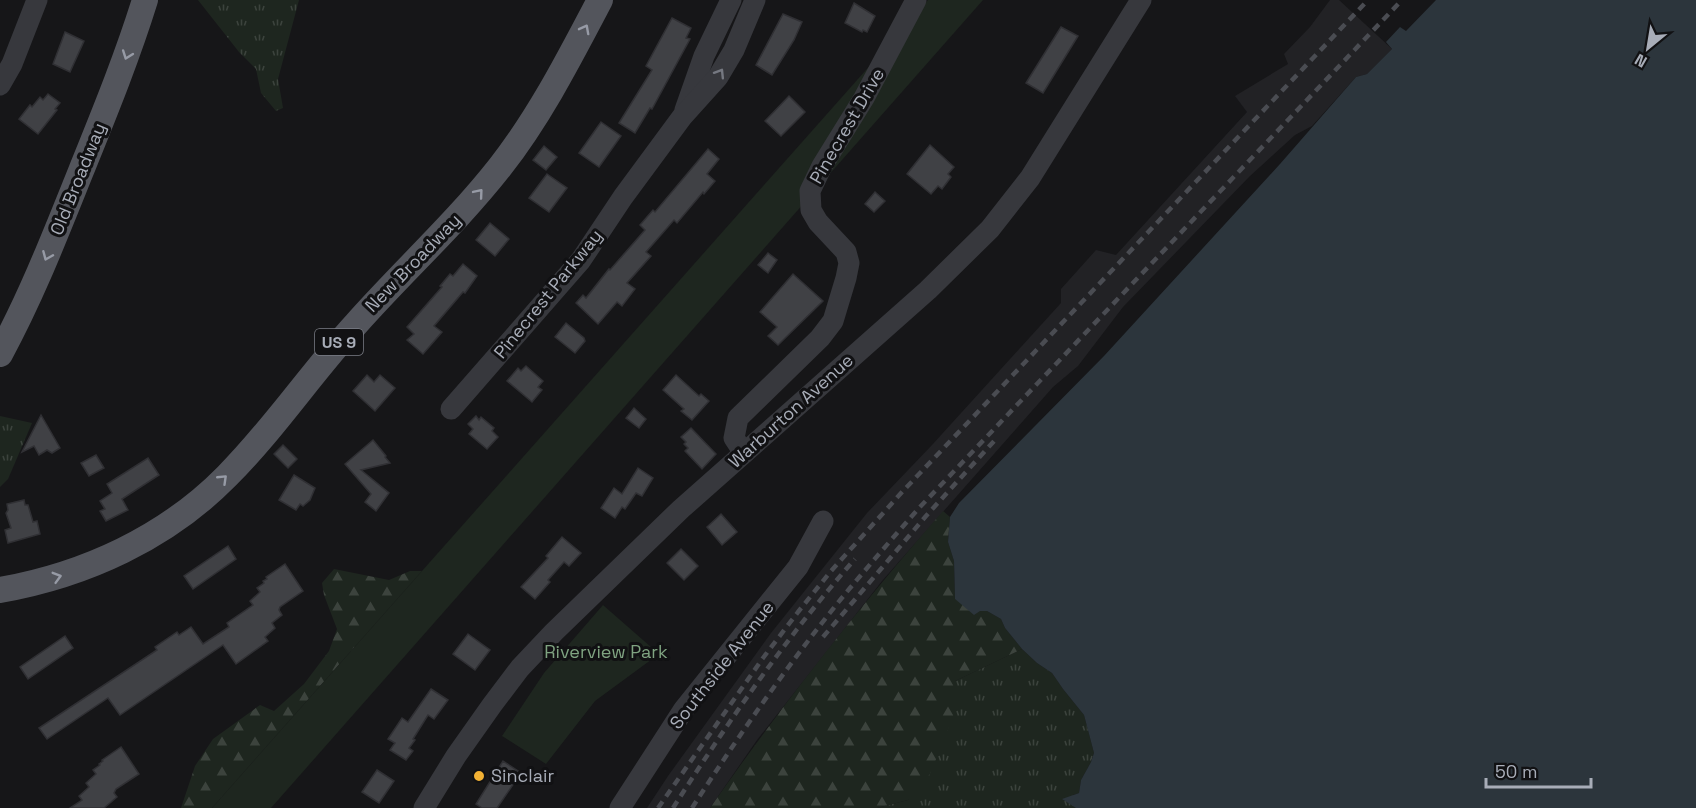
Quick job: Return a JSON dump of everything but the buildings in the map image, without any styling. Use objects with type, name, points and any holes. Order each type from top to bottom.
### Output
[{"type":"main road","name":"Old Broadway","points":[[0,354],[8,319],[56,234],[128,53],[145,0]]},
{"type":"main road","name":"New Broadway","points":[[0,590],[62,576],[114,555],[149,537],[180,516],[226,477],[350,330],[464,209],[501,166],[541,107],[600,0]]},
{"type":"street","points":[[0,85],[12,64],[37,0]]},
{"type":"street","name":"Pinecrest Parkway","points":[[682,117],[704,56],[731,0]]},
{"type":"street","name":"Pinecrest Parkway","points":[[451,409],[581,260],[623,197],[682,117],[718,77],[734,50],[755,0]]},
{"type":"street","name":"Pinecrest Drive","points":[[744,453],[734,438],[738,418],[820,338],[832,321],[849,263],[846,252],[818,222],[811,210],[810,191],[822,166],[864,98],[916,0]]},
{"type":"street","name":"Warburton Avenue","points":[[424,808],[456,756],[520,669],[554,632],[681,509],[928,290],[990,229],[1030,178],[1141,0]]},
{"type":"street","name":"Southside Avenue","points":[[620,808],[684,709],[798,567],[823,521]]},
{"type":"shaded area","points":[[1330,0],[1339,0],[1392,49],[1367,74],[1356,77],[1312,126],[1295,135],[1250,176],[1123,307],[1078,366],[1053,387],[882,581],[757,740],[710,808],[647,808],[771,633],[867,513],[1061,303],[1061,289],[1096,250],[1116,255],[1247,112],[1235,96],[1288,64],[1284,54],[1310,27]]},
{"type":"shaded area","points":[[1436,0],[1696,0],[1696,808],[1076,808],[1062,799],[1079,793],[1081,780],[1094,753],[1084,715],[1052,673],[1022,649],[1005,628],[1001,619],[987,611],[980,611],[974,615],[955,599],[954,561],[948,542],[950,517],[959,503],[1104,356],[1280,164],[1356,77],[1367,74],[1392,49],[1386,42],[1400,27],[1406,31]]},
{"type":"green space","points":[[198,0],[299,0],[278,79],[283,108],[276,111],[261,93],[256,69],[239,52]]},
{"type":"green space","points":[[928,0],[983,0],[271,808],[212,808]]},
{"type":"green space","points":[[0,416],[32,423],[8,479],[0,487]]},
{"type":"green space","points":[[943,511],[950,517],[948,542],[954,561],[955,599],[1001,619],[1005,628],[1022,649],[955,681],[958,705],[930,774],[908,800],[877,808],[710,808],[822,656]]},
{"type":"green space","points":[[334,569],[389,580],[410,571],[422,571],[212,808],[181,808],[195,766],[213,739],[260,705],[274,711],[304,684],[329,651],[337,629],[324,595],[322,583]]},
{"type":"green space","name":"Riverview Park","points":[[603,605],[659,654],[595,701],[546,764],[502,736],[544,673]]},
{"type":"green space","points":[[1022,649],[1052,673],[1084,715],[1094,753],[1081,780],[1079,793],[1073,795],[1076,808],[877,808],[908,800],[955,681]]},
{"type":"railway","points":[[658,808],[763,658],[831,571],[903,491],[1368,0]]},
{"type":"railway","points":[[692,808],[748,723],[808,641],[910,518],[1402,0]]},
{"type":"railway","points":[[823,637],[926,516],[995,440]]},
{"type":"railway","points":[[673,808],[759,680],[855,559]]},
{"type":"place","name":"Sinclair","points":[[479,776]]}]
